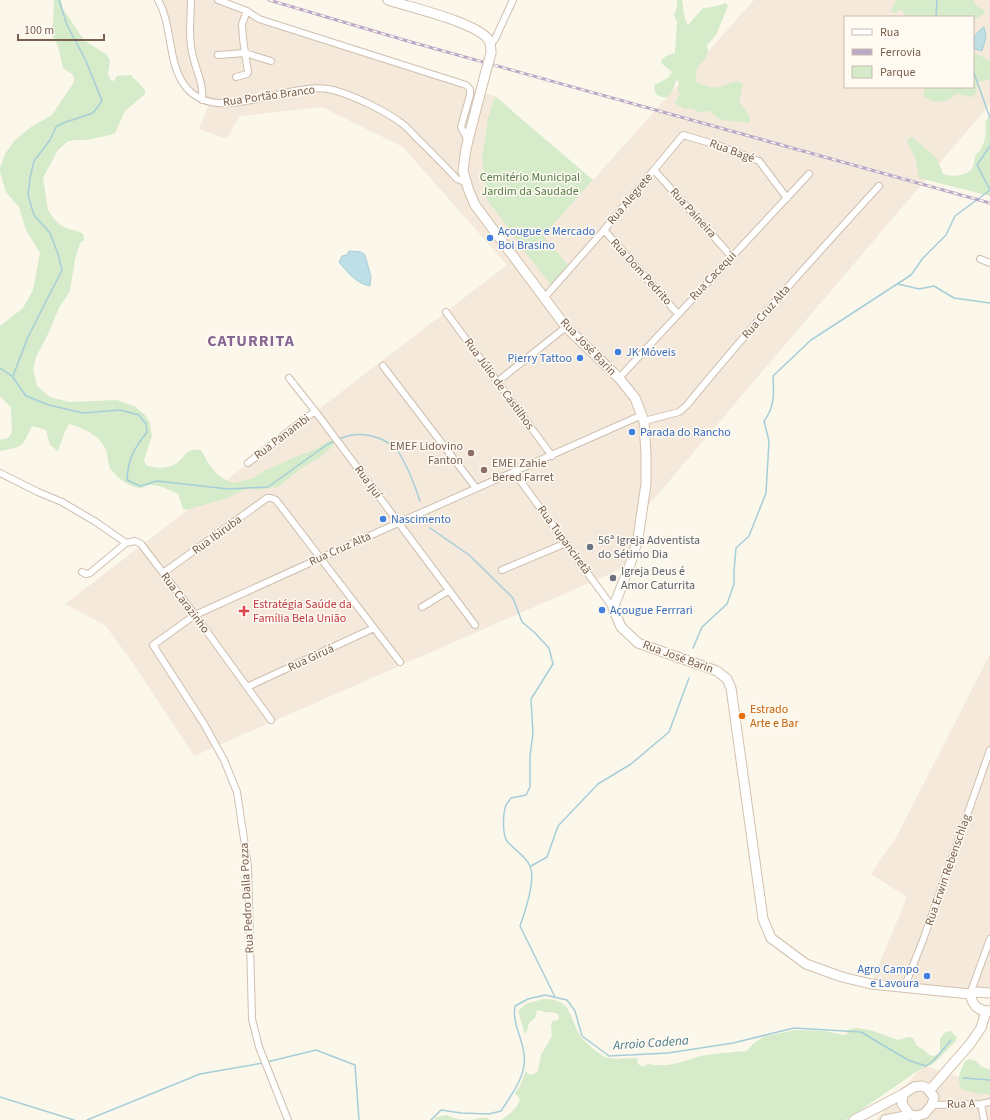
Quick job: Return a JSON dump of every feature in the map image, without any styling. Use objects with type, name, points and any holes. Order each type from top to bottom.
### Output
[{"type":"main road","points":[[388,0],[471,27],[482,33],[488,39],[491,48]]},
{"type":"main road","name":"Rua José Barin","points":[[491,48],[468,140],[463,171],[466,182],[475,205],[566,327],[619,378],[635,398],[643,418],[646,455],[646,484],[638,538],[630,565],[613,608],[621,627],[638,643],[717,671],[727,679],[730,688],[763,919],[771,938],[806,964],[842,977],[871,984],[904,988],[970,994],[977,992],[990,993]]},
{"type":"main road","points":[[930,1090],[970,1044],[981,1028],[988,1011],[980,1010],[972,1003],[970,994]]},
{"type":"main road","points":[[854,1120],[914,1087],[922,1086],[930,1090],[934,1098],[925,1117],[910,1115],[885,1120]]},
{"type":"main road","points":[[903,1094],[902,1104],[910,1115]]},
{"type":"street","points":[[158,0],[164,14],[179,73],[185,86],[195,96],[202,100],[202,85],[191,52],[191,0]]},
{"type":"street","points":[[218,0],[247,11],[259,19],[466,85],[470,89],[470,95],[461,127],[468,140]]},
{"type":"street","points":[[491,48],[513,0]]},
{"type":"street","points":[[236,76],[247,74],[248,72],[242,24],[247,11]]},
{"type":"street","points":[[218,55],[245,53],[271,61]]},
{"type":"street","name":"Rua Portão Branco","points":[[202,100],[218,103],[239,102],[299,89],[316,88],[333,90],[372,106],[404,126],[457,179],[466,182]]},
{"type":"street","name":"Rua Alegrete","points":[[544,298],[604,230],[684,135]]},
{"type":"street","name":"Rua Bagé","points":[[684,135],[717,145],[759,161],[787,198]]},
{"type":"street","name":"Rua Paineira","points":[[654,170],[731,256]]},
{"type":"street","name":"Rua Cacequi","points":[[619,378],[809,174]]},
{"type":"street","name":"Rua Cruz Alta","points":[[153,645],[195,615],[476,488],[643,418],[679,412],[687,405],[776,300],[878,186]]},
{"type":"street","name":"Rua Dom Pedrito","points":[[604,230],[678,314]]},
{"type":"street","points":[[980,259],[990,263]]},
{"type":"street","name":"Rua Júlio de Castilhos","points":[[446,312],[552,456]]},
{"type":"street","points":[[497,382],[566,327]]},
{"type":"street","points":[[382,366],[476,488]]},
{"type":"street","name":"Rua Ijuí","points":[[289,378],[475,625]]},
{"type":"street","name":"Rua Panambi","points":[[248,463],[315,411]]},
{"type":"street","name":"Rua Tupanciretã","points":[[514,472],[613,608]]},
{"type":"street","points":[[0,473],[62,502],[96,522],[126,543],[90,573],[86,574],[82,572]]},
{"type":"street","name":"Rua Ibiruba","points":[[163,573],[267,498],[276,500],[320,558]]},
{"type":"street","name":"Rua Carazinho","points":[[126,543],[135,541],[141,544],[195,615],[271,720]]},
{"type":"street","points":[[502,570],[566,543]]},
{"type":"street","points":[[320,558],[400,662]]},
{"type":"street","points":[[422,606],[448,591]]},
{"type":"street","name":"Rua Giruá","points":[[247,687],[374,628]]},
{"type":"street","name":"Rua Pedro Dalla Pozza","points":[[153,645],[204,724],[224,760],[237,792],[248,866],[252,1019],[259,1047],[288,1120]]},
{"type":"street","name":"Rua Erwin Rebenschlag","points":[[904,988],[923,940],[990,750]]},
{"type":"street","points":[[970,994],[990,939]]},
{"type":"street","name":"Rua A","points":[[932,1105],[981,1104],[990,1102]]},
{"type":"street","points":[[981,1104],[984,1120]]},
{"type":"shaded area","points":[[158,0],[218,0],[259,19],[495,96],[488,118],[482,158],[543,236],[754,0],[990,0],[990,104],[641,514],[630,565],[194,756],[135,666],[105,625],[65,604],[507,265],[403,147],[322,107],[240,116],[226,139],[199,129],[210,102],[195,96],[179,73]]},
{"type":"shaded area","points":[[990,654],[990,997],[871,984],[907,897],[871,874],[897,836]]},
{"type":"shaded area","points":[[926,1066],[963,1078],[990,1080],[990,1120],[876,1120],[919,1070]]},
{"type":"green space","points":[[54,0],[61,0],[63,9],[84,40],[107,55],[110,61],[108,74],[111,80],[114,81],[117,76],[131,75],[145,90],[145,94],[125,111],[115,133],[87,140],[67,142],[58,150],[43,178],[48,210],[60,225],[83,234],[84,240],[80,243],[75,259],[70,291],[59,308],[36,357],[33,370],[37,386],[50,397],[69,402],[117,400],[134,406],[145,415],[150,423],[152,436],[144,460],[146,465],[157,468],[170,466],[177,463],[189,451],[201,450],[208,463],[218,475],[235,483],[254,478],[263,471],[314,450],[331,440],[334,445],[319,458],[303,467],[278,487],[259,490],[248,488],[225,499],[186,510],[183,509],[178,494],[172,491],[163,487],[151,485],[137,488],[122,480],[112,471],[105,447],[101,442],[87,431],[69,424],[58,451],[50,445],[46,430],[32,426],[21,445],[0,451],[0,440],[8,438],[12,432],[11,408],[0,396],[0,326],[23,308],[33,290],[40,253],[26,230],[19,207],[6,192],[0,168],[5,154],[14,141],[31,127],[52,115],[74,82],[74,77],[72,74],[63,68],[58,46],[51,34]]},
{"type":"green space","points":[[677,0],[682,0],[684,16],[688,25],[703,8],[726,3],[728,6],[716,35],[707,45],[708,51],[704,61],[698,66],[696,82],[713,87],[734,82],[740,82],[743,84],[739,102],[750,116],[750,123],[721,120],[709,111],[698,112],[691,108],[684,109],[675,103],[680,93],[678,90],[679,82],[677,80],[671,94],[668,96],[664,97],[656,94],[654,85],[668,78],[672,72],[661,63],[664,57],[675,53],[677,22],[674,15],[677,7]]},
{"type":"green space","points":[[896,0],[974,0],[976,6],[984,10],[985,13],[975,19],[974,22],[974,16],[905,16],[901,9],[895,13],[891,12]]},
{"type":"green space","points":[[974,53],[990,61],[990,79],[977,82],[977,89],[974,96],[972,97],[956,94],[948,100],[938,102],[928,99],[923,95],[925,88],[974,88]]},
{"type":"green space","name":"Cemitério Municipal Jardim da Saudade","points":[[495,96],[593,180],[543,236],[568,265],[551,285],[487,199],[482,158],[488,118]]},
{"type":"green space","points":[[990,115],[990,196],[919,178],[915,156],[907,143],[908,139],[911,137],[913,138],[935,157],[943,174],[953,176],[964,174],[971,170],[976,154],[983,145],[986,133],[985,122]]},
{"type":"green space","points":[[543,999],[560,1002],[565,1006],[569,1011],[581,1037],[603,1056],[621,1059],[637,1058],[638,1064],[643,1067],[648,1064],[671,1064],[706,1055],[747,1051],[753,1044],[763,1037],[795,1030],[826,1031],[842,1035],[847,1034],[847,1030],[856,1028],[870,1030],[898,1040],[909,1037],[913,1038],[917,1046],[929,1055],[934,1056],[940,1051],[940,1039],[945,1032],[951,1031],[957,1038],[955,1042],[933,1064],[919,1070],[846,1120],[501,1120],[513,1111],[519,1103],[520,1099],[515,1093],[520,1086],[526,1070],[528,1074],[532,1075],[538,1071],[541,1055],[552,1036],[551,1024],[553,1021],[558,1020],[559,1017],[557,1013],[537,1010],[535,1018],[529,1023],[525,1034],[518,1011],[526,1004]]},
{"type":"green space","points":[[969,1059],[976,1061],[981,1066],[990,1070],[990,1094],[980,1094],[963,1090],[959,1083],[960,1073],[965,1061]]},
{"type":"green space","points":[[446,1115],[463,1120],[434,1120],[437,1117]]},
{"type":"green space","points":[[483,1118],[491,1120],[469,1120]]},
{"type":"water","points":[[984,27],[986,37],[982,51],[975,49],[974,39],[979,31]]},
{"type":"water","points":[[349,251],[361,252],[365,255],[371,277],[370,286],[357,280],[339,262],[342,256],[347,255]]},
{"type":"waterway","points":[[13,376],[28,337],[62,270],[50,233],[34,215],[28,195],[34,161],[50,140],[56,127],[63,123],[93,113],[102,101],[86,61],[67,25],[59,0]]},
{"type":"waterway","points":[[936,16],[937,0]]},
{"type":"waterway","points":[[974,73],[990,118]]},
{"type":"waterway","points":[[693,648],[702,627],[727,604],[734,584],[736,548],[749,536],[766,493],[769,441],[764,421],[768,416],[772,405],[773,376],[811,340],[911,275],[923,258],[946,235],[955,216],[990,190],[977,165],[990,146]]},
{"type":"waterway","points":[[898,284],[919,289],[934,286],[954,298],[990,303]]},
{"type":"waterway","points":[[0,368],[12,376],[26,396],[49,405],[83,413],[120,410],[139,415],[146,424],[147,432],[132,454],[127,480],[140,486],[157,481],[228,489],[268,487],[328,444],[336,441]]},
{"type":"waterway","points":[[339,439],[354,435],[368,435],[389,443],[399,453],[414,484],[420,501]]},
{"type":"waterway","points":[[430,528],[469,555],[513,598],[522,622],[549,648],[553,664],[531,699],[533,734],[530,755],[530,787],[526,795],[511,798],[507,803],[504,818],[504,834],[507,841],[526,859],[530,866],[532,879],[531,887],[525,913],[520,926],[555,997]]},
{"type":"waterway","points":[[531,866],[547,857],[558,826],[598,784],[631,764],[669,732],[689,678]]},
{"type":"waterway","name":"Arroio Cadena","points":[[431,1120],[441,1110],[461,1113],[489,1114],[501,1111],[518,1084],[524,1062],[523,1048],[514,1012],[515,1006],[528,999],[545,995],[567,1000],[575,1011],[582,1036],[609,1056],[668,1053],[733,1043],[794,1028],[861,1032],[908,1060],[926,1066],[934,1060],[951,1040]]},
{"type":"waterway","points":[[267,1062],[316,1050],[355,1065],[359,1120]]},
{"type":"waterway","points":[[87,1120],[200,1074],[263,1063]]},
{"type":"waterway","name":"Arroio Cadena","points":[[963,1078],[990,1080]]},
{"type":"waterway","points":[[0,1097],[74,1120]]},
{"type":"railway","points":[[269,0],[411,42],[990,203]]},
{"type":"place","name":"Açougue e Mercado Boi Brasino","points":[[490,238]]},
{"type":"place","name":"JK Móveis","points":[[618,352]]},
{"type":"place","name":"Pierry Tattoo","points":[[580,358]]},
{"type":"place","name":"Parada do Rancho","points":[[632,432]]},
{"type":"place","name":"EMEF Lidovino Fanton","points":[[471,453]]},
{"type":"place","name":"EMEI Zahie Bered Farret","points":[[484,470]]},
{"type":"place","name":"Nascimento","points":[[383,519]]},
{"type":"place","name":"56ª Igreja Adventista do Sétimo Dia","points":[[590,547]]},
{"type":"place","name":"Igreja Deus é Amor Caturrita","points":[[613,578]]},
{"type":"place","name":"Açougue Ferrrari","points":[[602,610]]},
{"type":"place","name":"Estratégia Saúde da Família Bela União","points":[[244,611]]},
{"type":"place","name":"Estrado Arte e Bar","points":[[742,716]]},
{"type":"place","name":"Agro Campo e Lavoura","points":[[927,976]]},
{"type":"district","name":"CATURRITA","points":[[251,341]]}]
